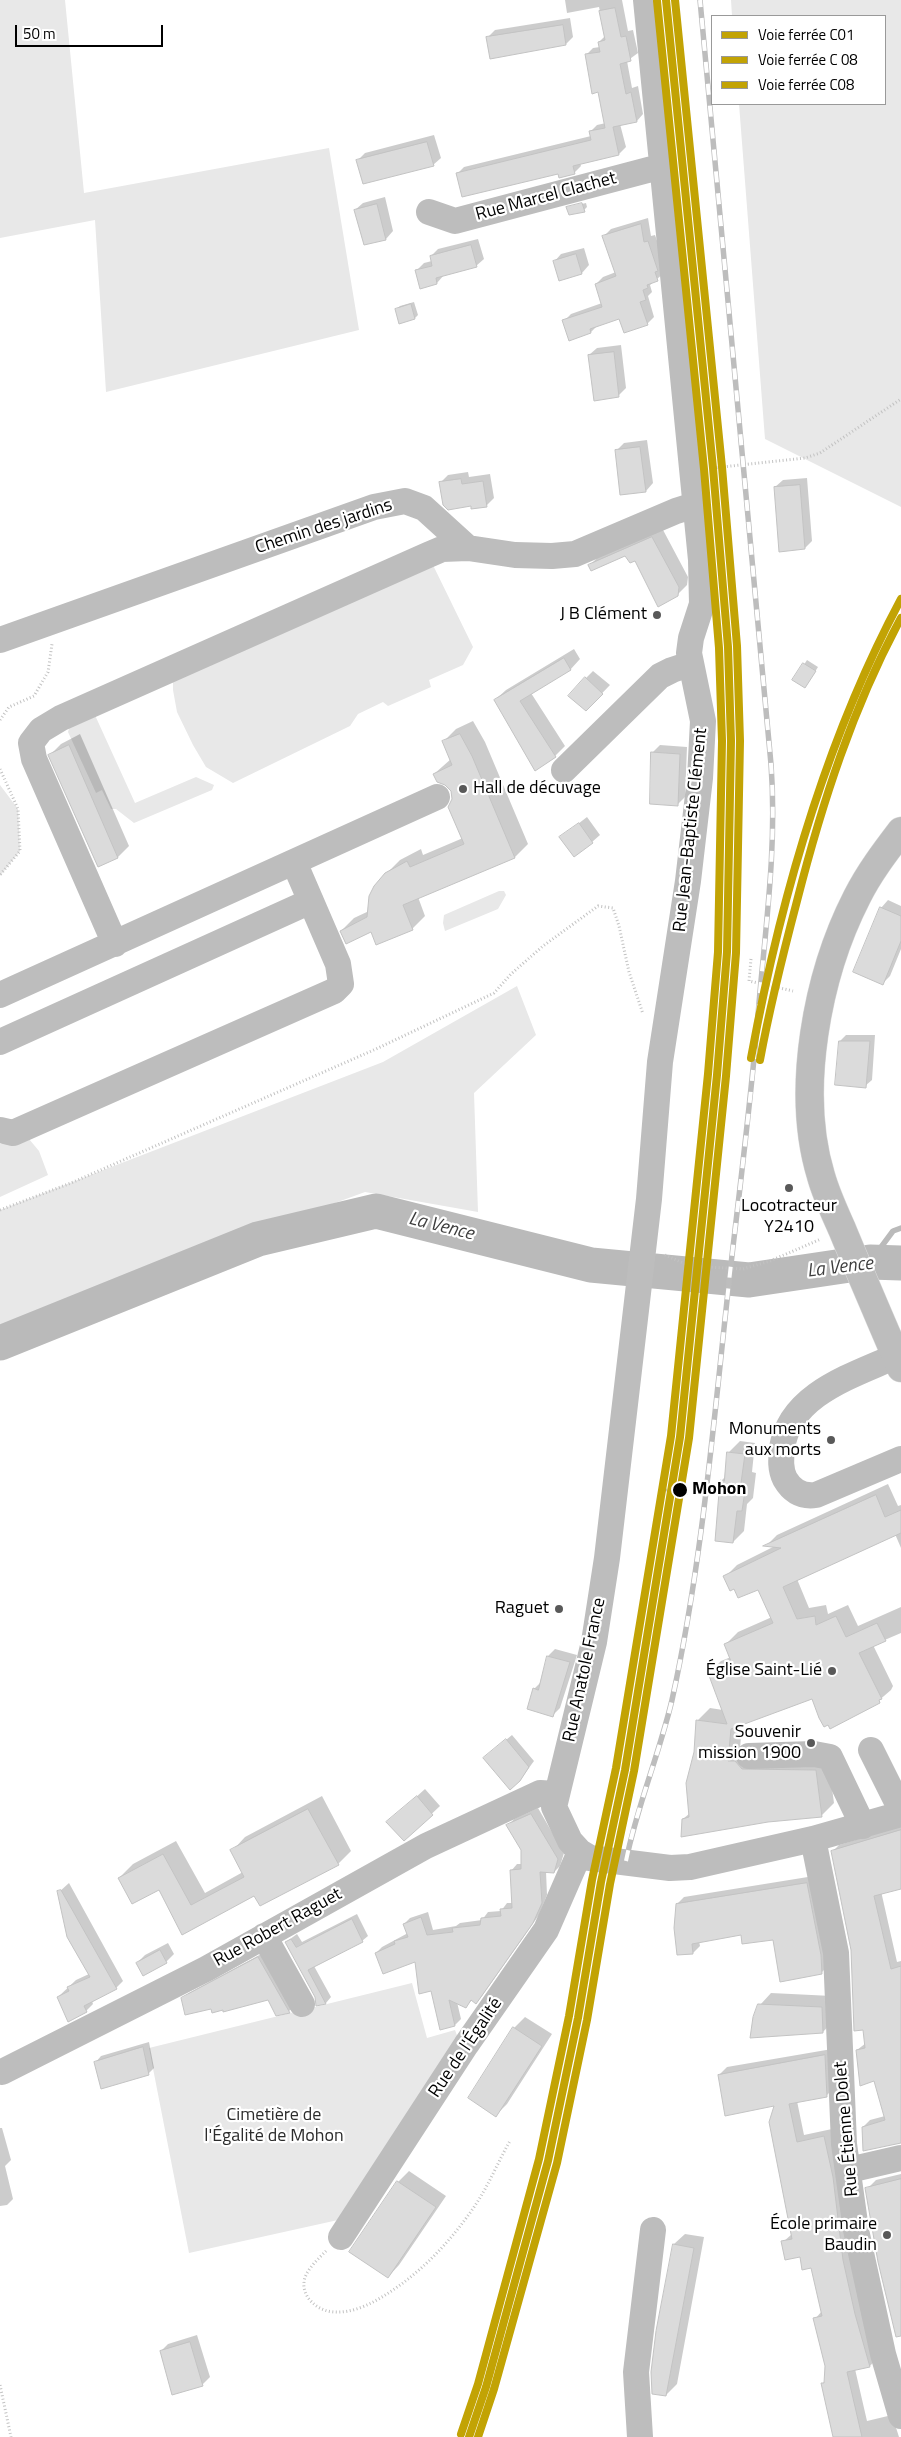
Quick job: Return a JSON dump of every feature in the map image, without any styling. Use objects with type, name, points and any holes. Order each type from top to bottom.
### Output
[{"type":"main road","points":[[899,1362],[823,1185],[812,1132],[810,1102],[814,1036],[825,984],[848,916],[868,876],[901,831]]},
{"type":"street","name":"Rue Jean-Baptiste Clément","points":[[646,0],[702,586],[702,604],[691,638],[690,664],[703,721],[700,778],[688,882],[660,1062],[654,1249]]},
{"type":"street","name":"Rue Marcel Clachet","points":[[428,212],[455,221],[663,166]]},
{"type":"street","name":"Chemin des jardins","points":[[0,640],[374,507],[405,501],[424,508],[468,548]]},
{"type":"street","points":[[115,944],[34,759],[31,743],[41,730],[61,718],[442,549],[468,548],[515,555],[575,554],[676,511],[695,505]]},
{"type":"street","points":[[564,770],[660,676],[690,664]]},
{"type":"street","points":[[0,995],[437,797]]},
{"type":"street","points":[[0,1130],[13,1133],[334,991],[341,984],[338,964],[294,862]]},
{"type":"street","points":[[0,1042],[311,901]]},
{"type":"street","name":"Rue Anatole France","points":[[585,1855],[570,1842],[554,1807],[594,1642],[607,1558],[638,1299],[654,1249]]},
{"type":"street","points":[[899,1362],[808,1400],[793,1417],[787,1429],[782,1448],[781,1469],[790,1486],[806,1496],[816,1495],[901,1459]]},
{"type":"street","points":[[871,1750],[901,1810]]},
{"type":"street","points":[[749,1756],[814,1754],[830,1756],[863,1826]]},
{"type":"street","name":"Rue Robert Raguet","points":[[2,2072],[206,1969],[426,1846],[540,1793],[556,1794]]},
{"type":"street","points":[[585,1855],[670,1868],[690,1867],[813,1839],[901,1814]]},
{"type":"street","name":"Rue Étienne Dolet","points":[[813,1839],[836,1952],[844,2144],[856,2230],[883,2354],[901,2416]]},
{"type":"street","name":"Rue de l'Égalité","points":[[341,2237],[466,2045],[546,1930],[585,1855]]},
{"type":"street","points":[[264,1936],[302,2004]]},
{"type":"street","points":[[849,2170],[901,2158]]},
{"type":"street","points":[[640,2437],[636,2372],[653,2230]]},
{"type":"path","points":[[692,470],[812,456],[840,441],[901,399]]},
{"type":"path","points":[[0,720],[9,707],[34,696],[48,672],[53,639],[51,622]]},
{"type":"path","points":[[0,769],[18,809],[20,851],[0,876]]},
{"type":"path","points":[[0,1210],[71,1183],[367,1053],[494,993],[511,974],[543,946],[598,906],[613,908],[629,972],[644,1017]]},
{"type":"path","points":[[751,959],[749,981],[793,991]]},
{"type":"path","points":[[654,1249],[690,1266],[743,1270],[770,1261],[804,1246]]},
{"type":"path","points":[[666,1490],[688,1493]]},
{"type":"path","points":[[702,1494],[710,1495]]},
{"type":"path","points":[[341,2237],[309,2270],[304,2281],[305,2294],[312,2303],[323,2310],[334,2312],[353,2310],[375,2301],[430,2262],[478,2201],[510,2140]]},
{"type":"path","points":[[0,2385],[10,2437]]},
{"type":"green space","points":[[0,0],[65,0],[84,193],[329,148],[359,330],[106,392],[95,220],[0,238]]},
{"type":"green space","points":[[731,0],[901,0],[901,507],[765,439],[739,105],[886,105],[886,15],[732,15]]},
{"type":"green space","points":[[431,561],[473,647],[463,665],[429,680],[431,687],[388,706],[383,702],[358,714],[350,726],[233,783],[206,767],[177,712],[173,690],[173,675]]},
{"type":"green space","points":[[94,713],[135,803],[196,777],[214,785],[212,790],[134,823],[116,809],[111,809],[102,790],[96,793],[68,732],[70,725]]},
{"type":"green space","points":[[0,785],[18,809],[20,851],[0,876]]},
{"type":"green space","points":[[499,891],[504,891],[506,895],[498,909],[445,931],[444,915]]},
{"type":"green space","points":[[517,986],[536,1035],[474,1093],[478,1212],[365,1192],[0,1326],[0,1210],[383,1062]]},
{"type":"green space","points":[[24,1133],[39,1151],[48,1175],[0,1197],[0,1144]]},
{"type":"green space","name":"Cimetière de l'Égalité de Mohon","points":[[412,1983],[427,2038],[455,2030],[459,2041],[338,2220],[189,2253],[149,2048]]},
{"type":"building","points":[[615,8],[621,37],[626,36],[631,61],[620,64],[626,94],[631,92],[637,122],[613,127],[619,155],[573,166],[575,174],[559,178],[558,174],[462,197],[456,173],[591,140],[589,131],[605,128],[598,92],[592,94],[585,54],[600,52],[598,42],[605,40],[599,11]]},
{"type":"building","points":[[563,25],[566,45],[490,59],[486,37]]},
{"type":"building","points":[[427,142],[434,166],[363,184],[356,160]]},
{"type":"building","points":[[582,203],[585,212],[569,215],[566,207]]},
{"type":"building","points":[[377,204],[386,240],[364,245],[354,210]]},
{"type":"building","points":[[641,224],[644,242],[648,241],[658,271],[655,272],[658,281],[647,285],[648,288],[643,290],[646,300],[640,302],[648,325],[624,333],[619,319],[590,329],[591,333],[569,341],[562,320],[602,307],[595,284],[616,276],[602,236]]},
{"type":"building","points":[[471,245],[477,267],[436,278],[437,284],[420,289],[415,270],[432,266],[430,256]]},
{"type":"building","points":[[576,254],[582,274],[559,281],[553,261]]},
{"type":"building","points":[[411,304],[415,319],[399,324],[395,309]]},
{"type":"building","points":[[614,352],[619,397],[594,401],[588,355]]},
{"type":"building","points":[[640,447],[646,492],[620,495],[615,450]]},
{"type":"building","points":[[461,479],[462,484],[483,481],[487,507],[471,509],[471,506],[448,510],[443,505],[439,482]]},
{"type":"building","points":[[800,485],[805,549],[779,552],[774,487]]},
{"type":"building","points":[[652,537],[679,587],[678,596],[658,607],[635,561],[630,563],[625,556],[591,571],[588,565]]},
{"type":"building","points":[[564,658],[571,670],[520,701],[556,757],[535,771],[494,700]]},
{"type":"building","points":[[803,663],[816,671],[805,688],[792,680]]},
{"type":"building","points":[[585,677],[603,694],[586,711],[568,696]]},
{"type":"building","points":[[460,734],[472,756],[515,858],[403,905],[413,930],[376,945],[371,932],[346,944],[340,931],[367,917],[369,896],[374,886],[385,873],[407,861],[410,867],[464,844],[448,807],[452,799],[451,791],[445,785],[437,782],[433,774],[452,765],[442,741]]},
{"type":"building","points":[[69,745],[118,858],[98,867],[48,755]]},
{"type":"building","points":[[651,752],[680,754],[678,806],[650,804]]},
{"type":"building","points":[[579,823],[593,843],[574,857],[559,837]]},
{"type":"building","points":[[880,907],[901,916],[901,941],[883,985],[853,972]]},
{"type":"building","points":[[839,1041],[870,1041],[866,1088],[835,1085]]},
{"type":"building","name":"Mohon","points":[[727,1452],[745,1454],[741,1483],[746,1484],[742,1511],[737,1511],[733,1543],[715,1541],[720,1480],[724,1481]]},
{"type":"building","points":[[876,1495],[885,1517],[901,1510],[901,1533],[783,1587],[797,1619],[815,1616],[816,1625],[836,1616],[846,1637],[877,1623],[886,1641],[859,1653],[882,1699],[879,1700],[880,1703],[830,1729],[828,1725],[824,1727],[812,1699],[731,1729],[728,1761],[735,1761],[742,1769],[816,1770],[822,1817],[768,1822],[681,1837],[682,1819],[689,1817],[686,1783],[694,1752],[696,1720],[727,1724],[708,1673],[732,1664],[724,1644],[773,1623],[758,1590],[738,1598],[734,1589],[730,1591],[723,1576],[781,1548],[763,1546]]},
{"type":"building","points":[[547,1656],[570,1662],[553,1717],[527,1709],[533,1688],[538,1690]]},
{"type":"building","points":[[506,1739],[529,1767],[520,1781],[510,1790],[483,1758]]},
{"type":"building","points":[[417,1796],[433,1815],[404,1841],[386,1822]]},
{"type":"building","points":[[308,1809],[339,1865],[260,1906],[254,1896],[182,1935],[159,1890],[132,1904],[118,1878],[163,1854],[191,1905],[244,1877],[230,1850]]},
{"type":"building","points":[[531,1814],[558,1859],[554,1873],[540,1872],[542,1903],[533,1923],[476,2004],[471,2000],[466,2008],[449,2000],[455,2026],[440,2030],[431,1991],[419,1994],[415,1962],[383,1974],[375,1953],[395,1944],[394,1941],[408,1937],[403,1924],[421,1917],[427,1935],[453,1932],[452,1928],[480,1925],[481,1918],[501,1916],[500,1909],[512,1908],[510,1870],[521,1869],[521,1850],[506,1825]]},
{"type":"building","points":[[901,1830],[901,1889],[874,1896],[891,1969],[901,1966],[901,2143],[863,2151],[862,2127],[885,2120],[874,2081],[860,2086],[856,2050],[865,2048],[863,2030],[854,2031],[851,1950],[831,1851]]},
{"type":"building","points":[[807,1883],[821,1955],[822,1974],[780,1982],[773,1940],[742,1944],[741,1935],[692,1944],[693,1954],[677,1955],[674,1928],[676,1904]]},
{"type":"building","points":[[61,1890],[117,1989],[84,2006],[87,2012],[68,2022],[57,1997],[69,1991],[67,1987],[90,1977],[67,1937],[57,1891]]},
{"type":"building","points":[[352,1919],[363,1942],[308,1970],[326,2004],[316,2006],[315,1997],[285,1942],[291,1939],[296,1947]]},
{"type":"building","points":[[160,1950],[167,1963],[143,1976],[136,1963]]},
{"type":"building","points":[[258,1957],[290,2013],[276,2016],[268,2000],[223,2012],[223,2010],[212,2013],[211,2009],[185,2015],[181,1998]]},
{"type":"building","points":[[758,2004],[822,2007],[823,2033],[750,2038],[753,2017]]},
{"type":"building","points":[[513,2027],[542,2046],[496,2117],[468,2098]]},
{"type":"building","points":[[143,2047],[149,2075],[101,2089],[94,2062]]},
{"type":"building","points":[[825,2055],[827,2097],[789,2104],[797,2142],[824,2136],[833,2177],[843,2260],[855,2314],[870,2367],[847,2372],[862,2437],[833,2437],[821,2383],[824,2383],[825,2366],[813,2318],[822,2316],[811,2268],[802,2270],[800,2257],[785,2260],[781,2241],[792,2239],[769,2122],[774,2106],[725,2116],[718,2075]]},
{"type":"building","name":"École primaire Baudin","points":[[901,2179],[901,2336],[896,2337],[878,2262],[865,2188]]},
{"type":"building","points":[[397,2181],[436,2207],[388,2278],[349,2252]]},
{"type":"building","points":[[673,2244],[694,2248],[666,2396],[652,2394],[651,2372],[656,2331]]},
{"type":"building","points":[[190,2342],[203,2386],[172,2395],[160,2351]]},
{"type":"waterway","name":"La Vence","points":[[0,1343],[258,1239],[376,1211],[591,1265],[749,1280],[870,1262],[901,1263]]},
{"type":"waterway","points":[[870,1262],[893,1231],[901,1228]]},
{"type":"railway","points":[[626,1861],[636,1820],[672,1700],[694,1584],[754,1060],[772,854],[771,764],[700,0]]},
{"type":"rail line","name":"C01","points":[[469,2437],[486,2387],[548,2161],[578,2018],[601,1882],[625,1770],[680,1437],[717,1075],[727,952],[731,741],[728,647],[713,468],[666,0]]},
{"type":"rail line","name":"C08","points":[[461,2434],[478,2384],[539,2159],[569,2016],[592,1880],[616,1768],[671,1436],[708,1074],[718,952],[722,741],[719,648],[704,469],[657,1]]},
{"type":"rail line","name":"C01","points":[[751,1058],[776,940],[808,822],[850,708],[874,653],[901,599]]},
{"type":"transit line","points":[[478,2437],[494,2389],[557,2163],[587,2020],[610,1884],[634,1771],[689,1438],[726,1076],[736,953],[740,741],[737,646],[722,467],[675,0]]},
{"type":"transit line","points":[[760,1060],[772,1000],[807,864],[828,792],[868,686],[901,618]]},
{"type":"place","name":"J B Clément","points":[[657,615]]},
{"type":"place","name":"Hall de décuvage","points":[[463,789]]},
{"type":"place","name":"Locotracteur Y2410","points":[[789,1188]]},
{"type":"place","name":"Monuments aux morts","points":[[831,1440]]},
{"type":"place","name":"Mohon","points":[[680,1490]]},
{"type":"place","name":"Raguet","points":[[559,1609]]},
{"type":"place","name":"Église Saint-Lié","points":[[832,1671]]},
{"type":"place","name":"Souvenir mission 1900","points":[[811,1743]]},
{"type":"place","name":"École primaire Baudin","points":[[887,2235]]}]
